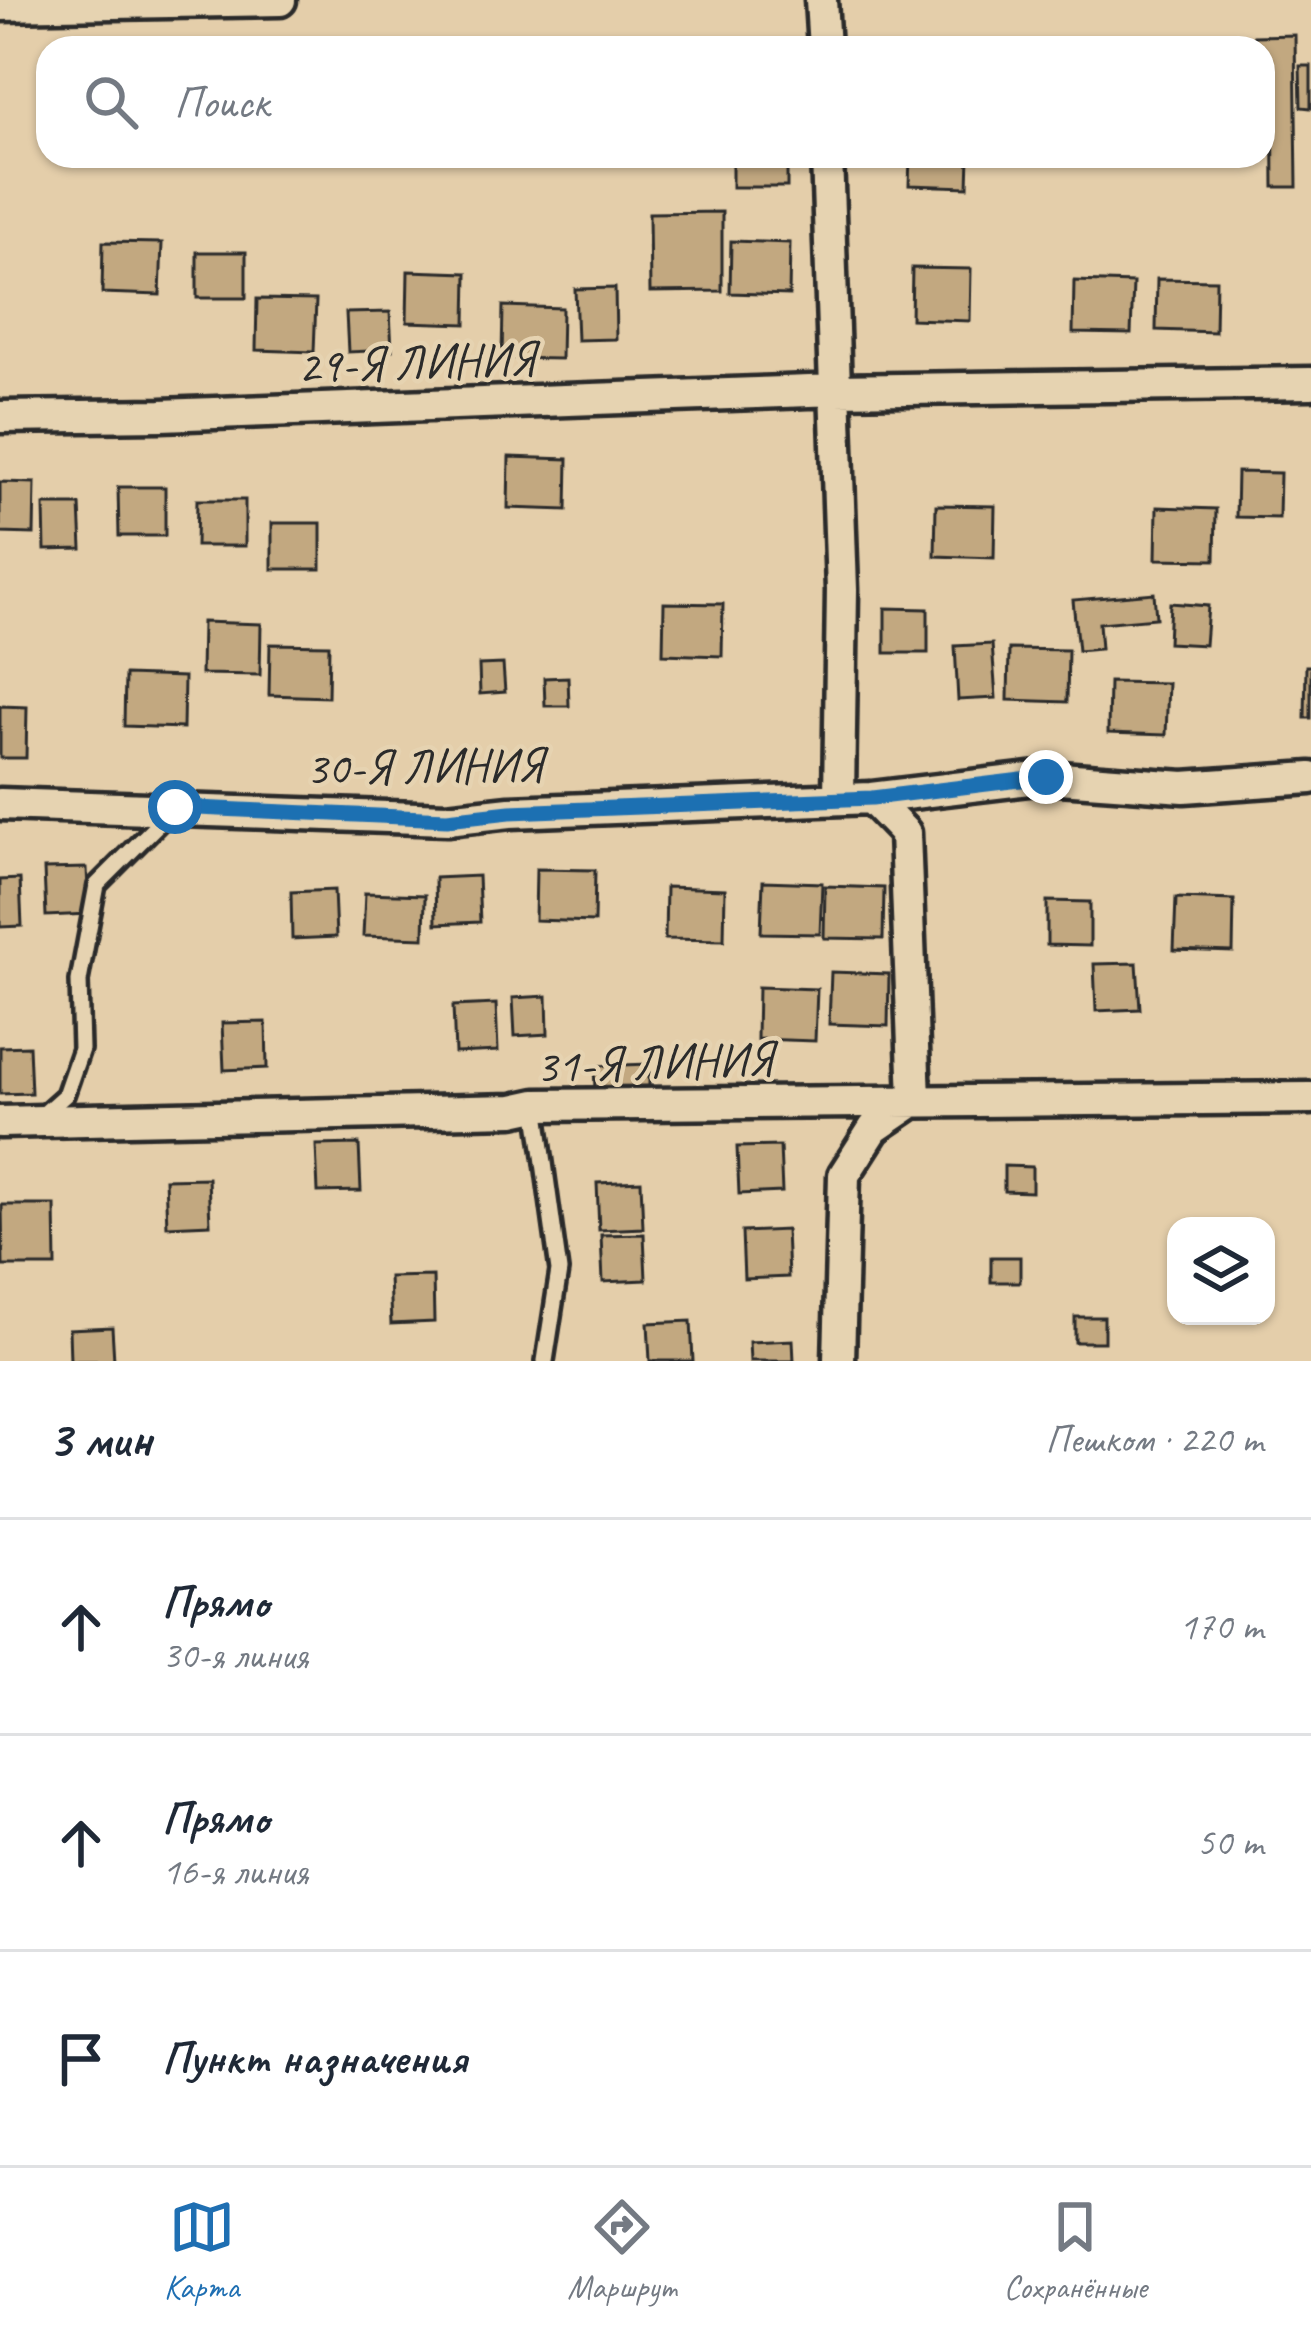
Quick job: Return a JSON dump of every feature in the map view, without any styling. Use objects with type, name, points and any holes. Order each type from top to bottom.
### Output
[{"type":"street","points":[[0,5],[280,0]]},
{"type":"street","points":[[821,0],[823,36]]},
{"type":"street","points":[[827,168],[853,797],[905,833],[915,1100],[874,1128],[844,1175],[839,1361]]},
{"type":"street","name":"29-Я ЛИНИЯ","points":[[0,417],[836,390],[1311,382]]},
{"type":"street","name":"30-Я ЛИНИЯ","points":[[0,803],[447,819],[853,797],[1046,777],[1184,787],[1311,778]]},
{"type":"street","name":"31-Я ЛИНИЯ","points":[[0,1122],[536,1106],[1311,1098]]},
{"type":"lane","points":[[36,1121],[65,1095],[81,1049],[80,981],[97,885],[175,807]]},
{"type":"lane","points":[[536,1106],[559,1271],[544,1361]]},
{"type":"building","points":[[1295,35],[1297,187],[1274,187],[1275,36],[1254,36]]},
{"type":"building","points":[[1300,66],[1311,66],[1311,108],[1301,107]]},
{"type":"building","points":[[732,168],[787,168],[787,187],[732,187]]},
{"type":"building","points":[[910,168],[969,168],[968,187],[909,185]]},
{"type":"building","points":[[722,212],[722,291],[650,292],[649,213]]},
{"type":"building","points":[[731,241],[790,243],[789,295],[730,293]]},
{"type":"building","points":[[103,242],[162,243],[160,295],[102,293]]},
{"type":"building","points":[[197,252],[246,252],[246,298],[197,298]]},
{"type":"building","points":[[912,268],[971,269],[970,321],[911,319]]},
{"type":"building","points":[[408,271],[467,273],[466,324],[407,322]]},
{"type":"building","points":[[1157,279],[1216,280],[1215,332],[1156,330]]},
{"type":"building","points":[[1074,281],[1133,283],[1131,334],[1073,333]]},
{"type":"building","points":[[615,288],[616,339],[577,340],[575,289]]},
{"type":"building","points":[[257,299],[316,300],[314,352],[256,350]]},
{"type":"building","points":[[503,306],[562,308],[561,359],[502,358]]},
{"type":"building","points":[[390,312],[392,350],[348,352],[346,313]]},
{"type":"building","points":[[509,457],[568,459],[567,510],[508,508]]},
{"type":"building","points":[[1237,472],[1280,473],[1279,518],[1236,517]]},
{"type":"building","points":[[0,482],[35,483],[34,534],[0,533]]},
{"type":"building","points":[[118,487],[165,487],[165,536],[119,536]]},
{"type":"building","points":[[197,500],[245,500],[245,546],[196,546]]},
{"type":"building","points":[[44,505],[80,505],[82,549],[45,550]]},
{"type":"building","points":[[936,505],[995,506],[994,558],[935,556]]},
{"type":"building","points":[[1157,507],[1216,509],[1215,560],[1156,559]]},
{"type":"building","points":[[272,523],[321,523],[321,569],[272,569]]},
{"type":"building","points":[[1154,593],[1156,618],[1099,623],[1101,649],[1078,651],[1073,600]]},
{"type":"building","points":[[664,603],[723,604],[722,656],[663,654]]},
{"type":"building","points":[[1170,603],[1208,606],[1205,645],[1168,643]]},
{"type":"building","points":[[885,608],[928,609],[928,653],[885,653]]},
{"type":"building","points":[[202,622],[261,624],[260,675],[201,674]]},
{"type":"building","points":[[270,644],[329,645],[328,697],[269,695]]},
{"type":"building","points":[[992,644],[996,698],[958,700],[955,646]]},
{"type":"building","points":[[1009,649],[1068,650],[1067,702],[1008,700]]},
{"type":"building","points":[[503,664],[505,692],[480,694],[479,665]]},
{"type":"building","points":[[1306,666],[1311,666],[1311,718],[1305,718]]},
{"type":"building","points":[[125,675],[184,677],[183,728],[124,726]]},
{"type":"building","points":[[568,677],[569,706],[545,706],[544,678]]},
{"type":"building","points":[[1109,682],[1168,683],[1166,735],[1108,733]]},
{"type":"building","points":[[0,706],[27,707],[26,758],[0,758]]},
{"type":"building","points":[[87,868],[89,914],[46,916],[44,869]]},
{"type":"building","points":[[536,869],[595,870],[594,922],[535,920]]},
{"type":"building","points":[[478,876],[480,922],[436,924],[435,878]]},
{"type":"building","points":[[20,879],[22,926],[0,927],[0,880]]},
{"type":"building","points":[[763,881],[822,883],[820,934],[761,933]]},
{"type":"building","points":[[825,886],[884,888],[883,939],[824,938]]},
{"type":"building","points":[[666,887],[725,889],[724,940],[665,939]]},
{"type":"building","points":[[334,890],[336,937],[292,939],[291,892]]},
{"type":"building","points":[[365,893],[425,895],[424,938],[363,936]]},
{"type":"building","points":[[1176,898],[1234,900],[1233,952],[1174,950]]},
{"type":"building","points":[[1047,901],[1090,902],[1090,946],[1047,945]]},
{"type":"building","points":[[1137,963],[1140,1009],[1096,1011],[1094,964]]},
{"type":"building","points":[[831,972],[889,974],[888,1026],[829,1024]]},
{"type":"building","points":[[758,987],[817,989],[815,1041],[757,1039]]},
{"type":"building","points":[[547,996],[548,1034],[515,1036],[513,998]]},
{"type":"building","points":[[496,1004],[498,1051],[455,1053],[453,1006]]},
{"type":"building","points":[[266,1022],[267,1068],[224,1070],[222,1023]]},
{"type":"building","points":[[29,1046],[31,1093],[0,1094],[0,1047]]},
{"type":"building","points":[[649,1064],[649,1088],[595,1090],[594,1066]]},
{"type":"building","points":[[359,1144],[361,1191],[318,1192],[316,1145]]},
{"type":"building","points":[[780,1146],[782,1192],[739,1194],[737,1147]]},
{"type":"building","points":[[1004,1166],[1032,1167],[1032,1192],[1004,1191]]},
{"type":"building","points":[[208,1178],[210,1224],[167,1226],[165,1179]]},
{"type":"building","points":[[641,1181],[643,1228],[599,1230],[597,1183]]},
{"type":"building","points":[[2,1205],[55,1205],[56,1266],[3,1266]]},
{"type":"building","points":[[786,1230],[788,1277],[744,1279],[742,1232]]},
{"type":"building","points":[[644,1234],[646,1280],[603,1282],[601,1235]]},
{"type":"building","points":[[991,1257],[1020,1257],[1020,1282],[991,1282]]},
{"type":"building","points":[[433,1276],[434,1322],[391,1324],[389,1277]]},
{"type":"building","points":[[1075,1317],[1104,1317],[1104,1342],[1075,1342]]},
{"type":"building","points":[[691,1321],[693,1361],[650,1361],[648,1323]]},
{"type":"building","points":[[112,1327],[114,1361],[70,1361],[69,1329]]},
{"type":"building","points":[[793,1340],[794,1361],[750,1361],[749,1342]]},
{"type":"route","points":[[175,807],[447,819],[510,812],[872,798],[1046,777]]}]
